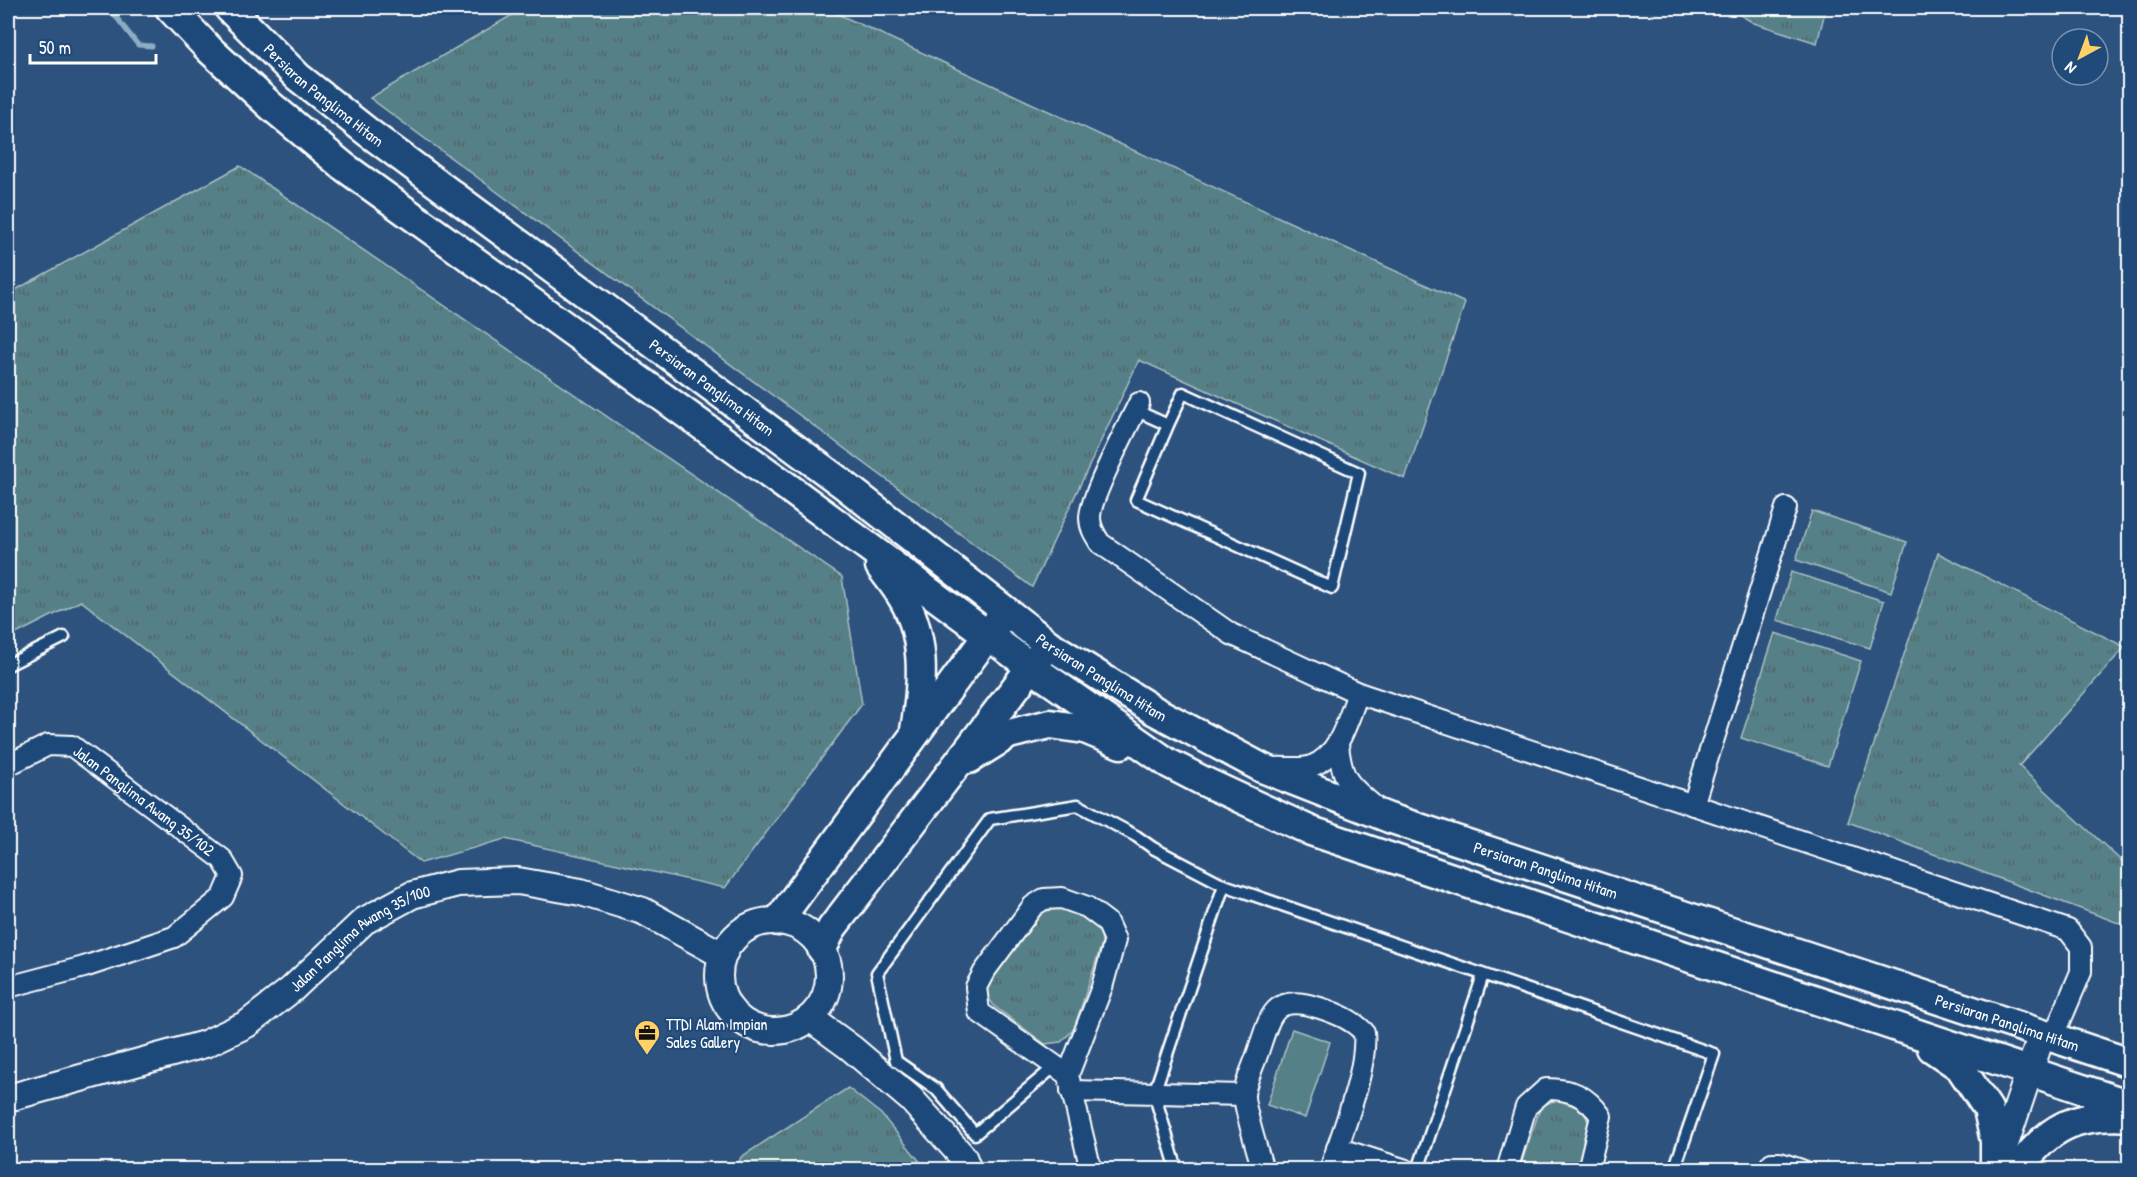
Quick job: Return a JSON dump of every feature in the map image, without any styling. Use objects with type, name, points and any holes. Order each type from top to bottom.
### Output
[{"type":"main road","points":[[170,8],[209,49],[271,106],[343,166],[786,486],[988,636]]},
{"type":"main road","name":"Persiaran Panglima Hitam","points":[[230,8],[298,77],[369,133],[843,484],[1048,644],[1155,711],[1262,768],[1389,818],[2130,1063]]},
{"type":"main road","points":[[864,546],[901,594],[917,631],[921,681],[914,735]]},
{"type":"main road","points":[[778,921],[1006,611]]},
{"type":"main road","name":"Persiaran Panglima Hitam","points":[[988,636],[1168,763],[1203,782],[1311,831],[2130,1105]]},
{"type":"main road","points":[[822,948],[832,928],[1048,644]]},
{"type":"main road","points":[[954,768],[1009,734],[1050,724],[1085,729],[1168,763]]},
{"type":"main road","points":[[1905,1030],[1960,1067],[1988,1109],[1995,1141],[2005,1168],[2028,1155],[2046,1137],[2070,1122],[2105,1115],[2130,1117]]},
{"type":"street","points":[[1137,406],[1096,496],[1090,515],[1091,529],[1100,543],[1231,634],[1358,693],[2068,930],[2081,947],[2081,972],[2004,1148],[2005,1168]]},
{"type":"street","points":[[1693,805],[1786,508]]},
{"type":"street","points":[[1262,768],[1310,767],[1320,762],[1338,744],[1358,693]]},
{"type":"street","points":[[1338,744],[1340,763],[1345,778],[1357,792],[1389,818]]},
{"type":"street","name":"Jalan Panglima Awang 35/102","points":[[8,765],[48,745],[72,746],[222,859],[232,876],[223,897],[174,937],[84,967],[8,987]]},
{"type":"street","name":"Jalan Panglima Awang 35/100","points":[[8,1098],[205,1044],[247,1024],[292,989],[364,921],[412,895],[458,883],[518,881],[581,892],[644,911],[722,955]]},
{"type":"street","points":[[1091,1170],[1065,1078],[1102,987],[1116,940],[1107,922],[1087,907],[1062,898],[1044,899],[1033,906],[984,972],[976,987],[979,1012],[1065,1078],[1154,1093],[1244,1095]]},
{"type":"street","points":[[778,921],[795,925],[810,934],[822,948],[828,966],[828,985],[822,1003],[810,1017],[794,1028],[776,1031],[757,1029],[740,1020],[727,1006],[720,990],[718,972],[722,955],[731,940],[744,929],[760,922],[778,921]]},
{"type":"street","points":[[1263,1170],[1244,1095],[1267,1024],[1283,1005],[1291,1002],[1302,1003],[1352,1020],[1364,1032],[1366,1049],[1330,1170]]},
{"type":"street","points":[[810,1017],[911,1099],[963,1157],[968,1170]]},
{"type":"street","points":[[1507,1170],[1526,1107],[1546,1089],[1570,1091],[1592,1103],[1601,1116],[1588,1170]]},
{"type":"street","points":[[1337,1148],[1406,1170]]},
{"type":"street","points":[[1767,1170],[1772,1163],[1780,1162],[1801,1170]]},
{"type":"lane","points":[[1183,393],[1359,473],[1332,588],[1136,500],[1168,425],[1183,393]]},
{"type":"lane","points":[[1137,406],[1168,425]]},
{"type":"lane","points":[[8,665],[64,637]]},
{"type":"lane","points":[[1065,1078],[975,1134],[936,1089],[896,1061],[877,973],[990,819],[1078,805],[1224,885],[1714,1054],[1674,1170]]},
{"type":"lane","points":[[1177,1170],[1154,1093],[1224,885]]},
{"type":"lane","points":[[1418,1170],[1483,975]]},
{"type":"green space","points":[[524,8],[825,8],[1465,303],[1405,479],[1139,360],[1032,587],[370,98]]},
{"type":"green space","points":[[1728,8],[1826,8],[1817,43],[1754,23]]},
{"type":"green space","points":[[240,166],[842,577],[862,704],[725,888],[505,839],[421,863],[81,601],[8,638],[8,294]]},
{"type":"green space","points":[[1812,511],[1907,542],[1891,592],[1796,560]]},
{"type":"green space","points":[[1938,553],[2125,647],[2019,766],[2129,868],[2129,927],[1848,822]]},
{"type":"green space","points":[[1791,572],[1884,601],[1870,648],[1777,620]]},
{"type":"green space","points":[[1775,633],[1861,661],[1828,766],[1741,738]]},
{"type":"green space","points":[[1058,908],[1076,913],[1092,923],[1101,932],[1102,943],[1074,1029],[1061,1042],[1045,1044],[994,1006],[985,992],[988,980],[1035,914]]},
{"type":"green space","points":[[1292,1029],[1330,1042],[1305,1118],[1267,1105]]},
{"type":"green space","points":[[848,1088],[881,1114],[926,1169],[736,1169],[741,1157]]},
{"type":"green space","points":[[1556,1100],[1578,1108],[1588,1121],[1589,1128],[1576,1169],[1519,1170],[1541,1106]]},
{"type":"waterway","points":[[109,8],[138,45],[152,46]]},
{"type":"place","name":"TTDI Alam Impian Sales Gallery","points":[[647,1056]]}]
